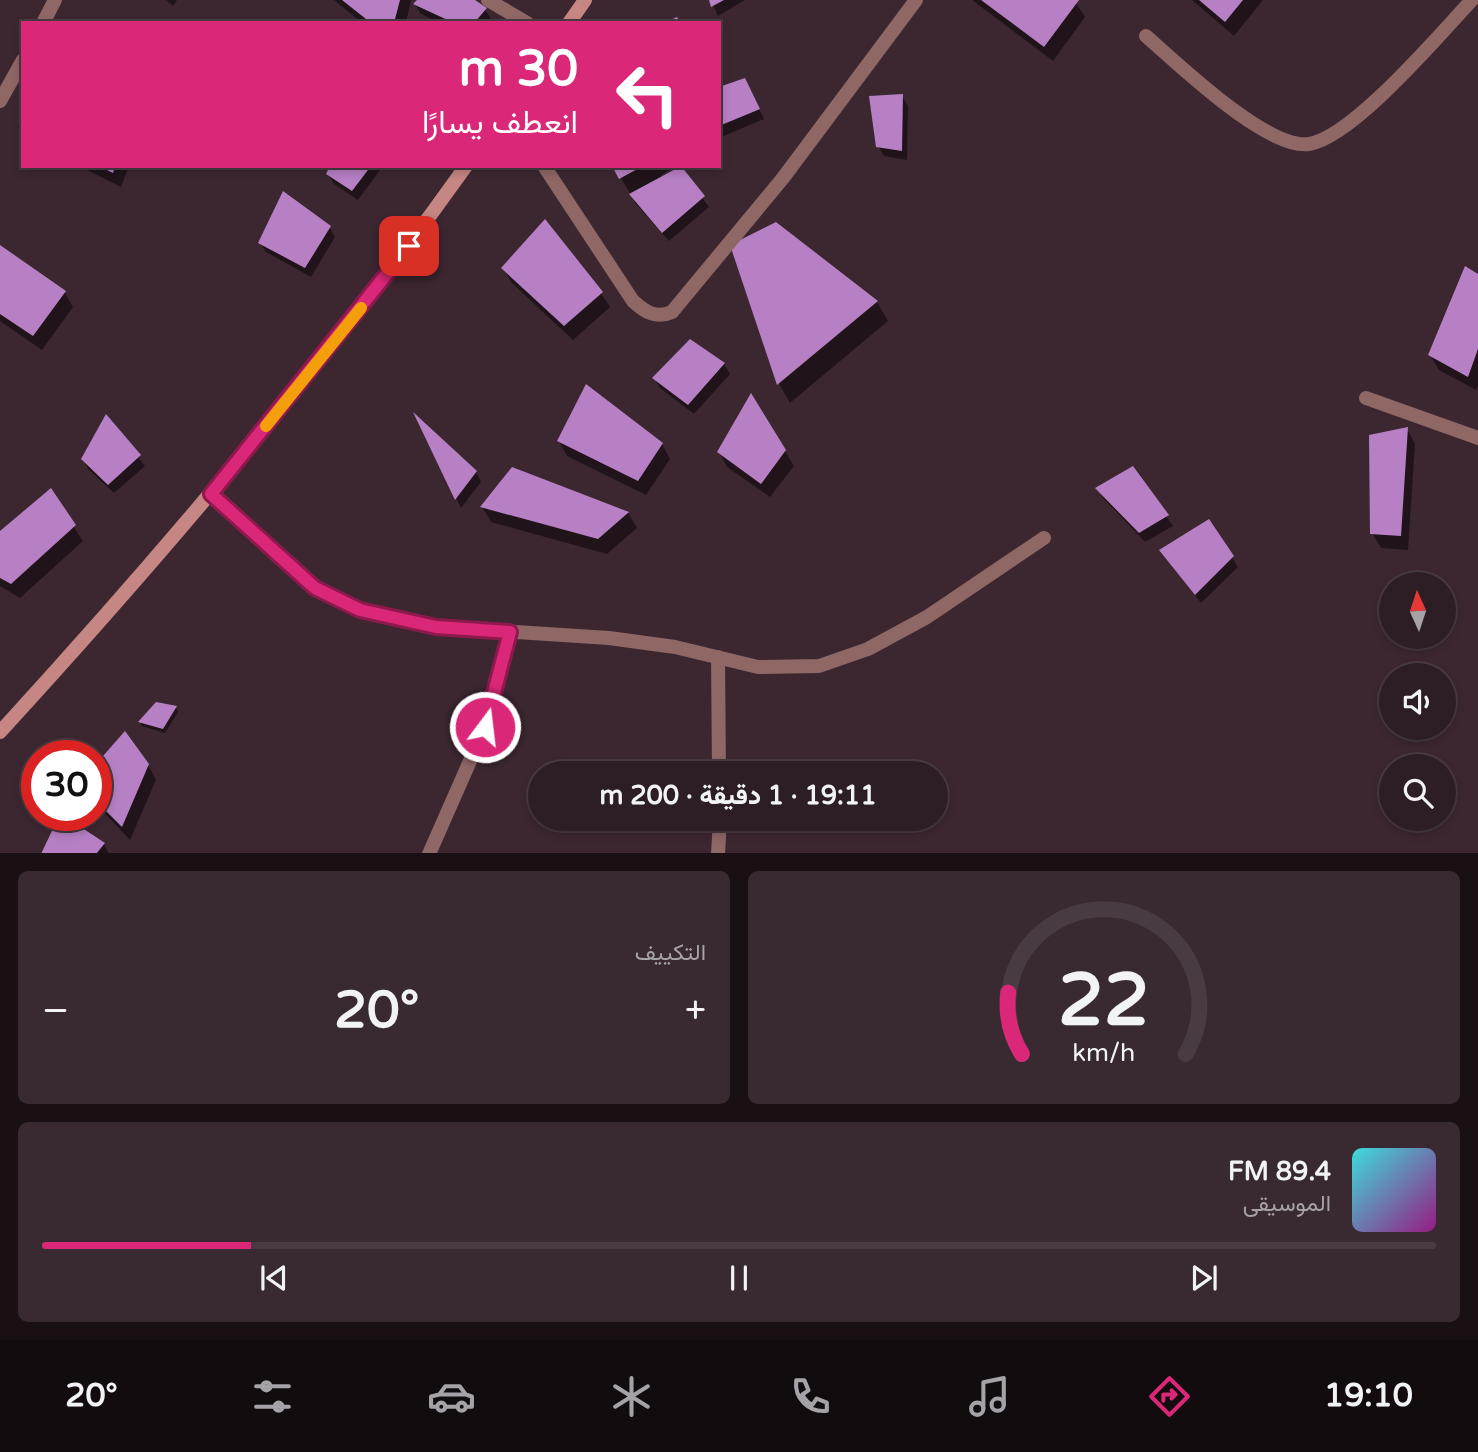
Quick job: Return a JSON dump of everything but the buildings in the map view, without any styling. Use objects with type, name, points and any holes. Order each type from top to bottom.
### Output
[{"type":"main road","points":[[570,21],[584,0]]},
{"type":"main road","points":[[0,732],[92,632],[211,494],[394,266],[465,168]]},
{"type":"street","points":[[44,21],[55,0]]},
{"type":"street","points":[[488,0],[524,21]]},
{"type":"street","points":[[545,168],[634,301],[645,312],[663,316],[672,312],[783,178],[916,0]]},
{"type":"street","points":[[1146,36],[1231,110],[1284,140],[1308,144],[1338,131],[1380,97],[1472,0]]},
{"type":"street","points":[[0,101],[21,64]]},
{"type":"street","points":[[1366,398],[1478,438]]},
{"type":"street","points":[[211,494],[315,588],[360,610],[436,627],[609,638],[675,647],[758,667],[819,666],[868,649],[927,617],[1044,537]]},
{"type":"street","points":[[429,853],[485,727],[510,632]]},
{"type":"street","points":[[718,657],[719,761]]},
{"type":"street","points":[[718,853],[719,831]]},
{"type":"slow traffic","points":[[266,426],[361,308]]},
{"type":"route","points":[[409,246],[211,494],[315,588],[360,610],[436,627],[510,632],[485,727]]}]
